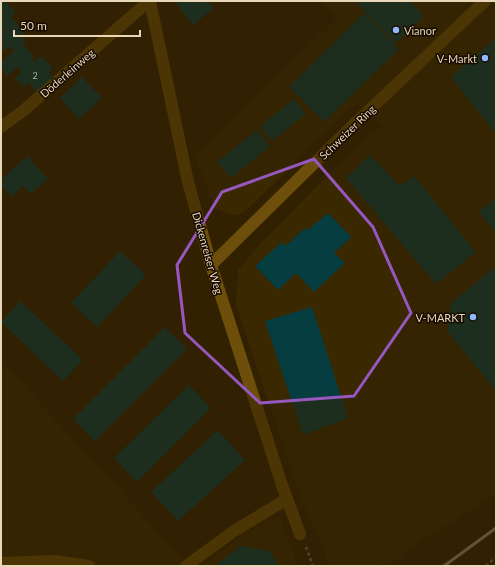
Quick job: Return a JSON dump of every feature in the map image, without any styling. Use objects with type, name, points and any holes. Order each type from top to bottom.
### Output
[{"type":"street","name":"Döderleinweg","points":[[1,128],[24,111],[150,1]]},
{"type":"street","name":"Dickenreiser Weg","points":[[150,1],[188,182],[211,265],[287,499],[300,534]]},
{"type":"street","name":"Schweizer Ring","points":[[211,265],[348,130],[485,1]]},
{"type":"street","points":[[186,566],[234,531],[287,499]]},
{"type":"street","points":[[1,563],[54,561],[89,566]]},
{"type":"path","points":[[300,534],[313,566]]},
{"type":"path","points":[[486,566],[496,557]]},
{"type":"highlighted area","points":[[314,159],[373,227],[411,313],[354,396],[260,403],[185,333],[177,265],[222,192]]},
{"type":"shaded area","points":[[322,1],[496,1],[496,494],[409,549],[399,558],[380,566],[330,566],[298,491],[236,304],[238,270],[261,243],[370,132],[381,128],[388,133],[356,103],[250,207],[237,216],[215,209],[195,156],[337,18]]},
{"type":"shaded area","points":[[1,361],[102,470],[188,566],[1,566]]},
{"type":"shaded area","points":[[279,515],[298,566],[200,566],[246,532]]},
{"type":"building","points":[[1,1],[5,1],[16,13],[11,17],[25,34],[22,37],[25,41],[23,43],[34,57],[31,59],[34,62],[42,56],[53,69],[49,72],[54,78],[37,92],[29,82],[23,87],[15,78],[22,72],[18,67],[7,76],[1,68],[1,62],[14,51],[10,46],[2,52],[1,51],[1,33],[3,31],[1,28]]},
{"type":"building","points":[[174,1],[208,1],[214,8],[193,25]]},
{"type":"building","name":"Vianor","points":[[355,1],[410,1],[424,16],[395,43]]},
{"type":"building","points":[[364,13],[399,49],[324,122],[289,87]]},
{"type":"building","name":"V-Markt","points":[[496,38],[496,134],[451,77]]},
{"type":"building","points":[[82,77],[102,98],[79,119],[60,98]]},
{"type":"building","points":[[294,99],[306,114],[272,141],[260,126]]},
{"type":"building","points":[[257,130],[270,146],[231,178],[217,162]]},
{"type":"building","points":[[370,155],[400,186],[414,176],[476,252],[436,284],[346,178]]},
{"type":"building","points":[[27,156],[48,179],[31,194],[23,186],[11,197],[1,186],[1,180]]},
{"type":"building","points":[[496,198],[496,233],[479,212]]},
{"type":"building","points":[[328,213],[351,237],[334,253],[345,263],[314,292],[296,273],[278,290],[255,266],[282,242],[286,246],[305,228],[308,230]]},
{"type":"building","points":[[120,251],[146,275],[97,327],[71,303]]},
{"type":"building","name":"V-MARKT","points":[[496,266],[496,391],[447,331],[451,303]]},
{"type":"building","points":[[20,301],[83,360],[63,381],[1,322]]},
{"type":"building","points":[[312,307],[348,418],[303,435],[265,321]]},
{"type":"building","points":[[165,327],[187,349],[95,441],[73,419]]},
{"type":"building","points":[[189,385],[211,408],[137,482],[114,458]]},
{"type":"building","points":[[218,430],[245,460],[178,521],[151,492]]},
{"type":"building","points":[[240,546],[270,551],[278,566],[219,566],[218,564]]},
{"type":"railway","points":[[444,566],[496,528]]},
{"type":"place","name":"Vianor","points":[[396,30]]},
{"type":"place","name":"V-Markt","points":[[485,58]]},
{"type":"place","name":"V-MARKT","points":[[473,317]]}]
